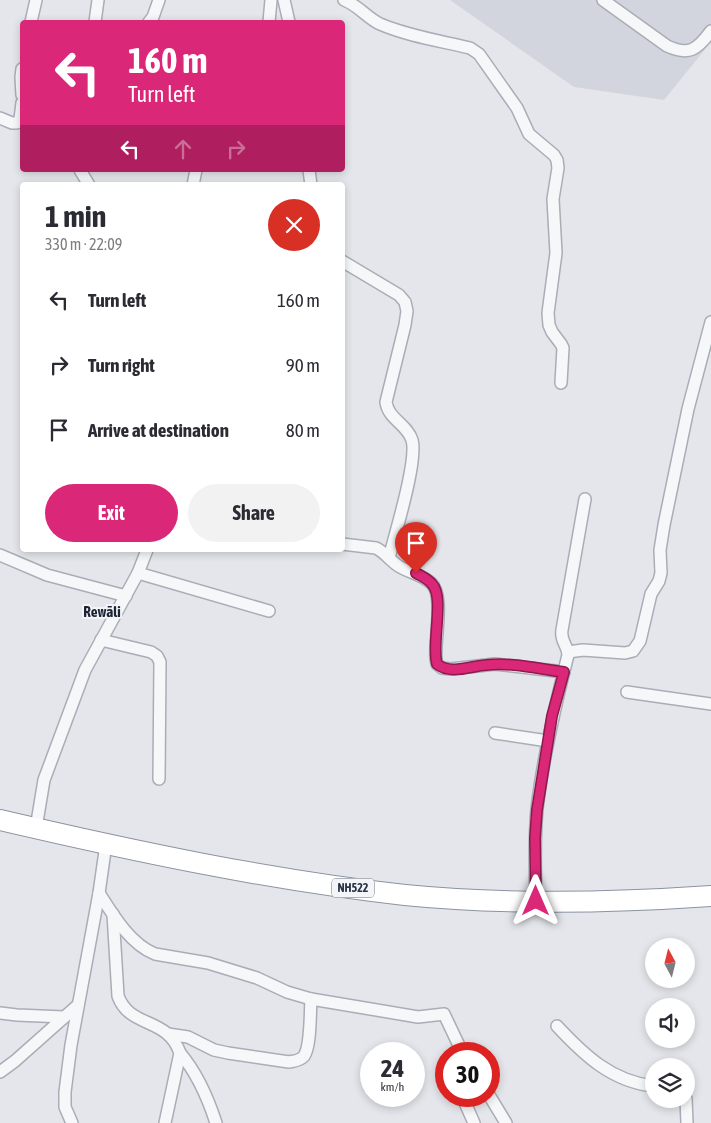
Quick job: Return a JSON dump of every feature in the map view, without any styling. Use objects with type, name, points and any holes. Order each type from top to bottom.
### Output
[{"type":"highway","name":"NH522","points":[[0,820],[106,844],[240,870],[318,884],[406,895],[536,901],[592,901],[711,896]]},
{"type":"street","points":[[31,20],[36,0]]},
{"type":"street","points":[[95,20],[98,0]]},
{"type":"street","points":[[151,20],[159,0]]},
{"type":"street","points":[[269,20],[271,0]]},
{"type":"street","points":[[284,0],[289,20]]},
{"type":"street","points":[[344,0],[350,2],[379,23],[400,31],[470,48],[479,54],[517,108],[529,134],[554,155],[557,160],[558,168],[553,200],[556,254],[548,313],[552,332],[563,348],[561,383]]},
{"type":"street","points":[[603,0],[667,46],[678,51],[688,51],[696,48],[711,31]]},
{"type":"street","points":[[0,118],[12,123],[20,119]]},
{"type":"street","points":[[345,262],[398,295],[405,302],[407,311],[386,402],[389,414],[405,428],[411,437],[413,456],[389,558]]},
{"type":"street","points":[[568,652],[583,650],[625,653],[632,651],[640,641],[651,594],[659,581],[661,573],[660,550],[664,525],[688,409],[711,324]]},
{"type":"street","points":[[536,901],[535,838],[537,810],[552,716],[568,652],[561,640],[562,630],[585,499]]},
{"type":"street","points":[[345,544],[376,548],[397,565],[433,584],[437,595],[435,651],[437,664],[442,668],[467,668],[495,664],[564,672]]},
{"type":"street","points":[[36,828],[44,780],[85,670],[138,574],[146,552]]},
{"type":"street","points":[[0,555],[47,575],[126,596]]},
{"type":"street","points":[[138,574],[269,611]]},
{"type":"street","points":[[101,640],[151,652],[157,656],[160,662],[159,779]]},
{"type":"street","points":[[627,692],[711,704]]},
{"type":"street","points":[[495,733],[548,742]]},
{"type":"street","points":[[72,1123],[65,1107],[65,1092],[106,844]]},
{"type":"street","points":[[99,893],[132,937],[147,951],[154,954],[208,963],[257,978],[287,992],[311,999],[418,1017],[444,1014],[455,1042]]},
{"type":"street","points":[[113,914],[118,996],[121,1003],[126,1011],[138,1019],[161,1028],[177,1044],[180,1054],[198,1079],[216,1123]]},
{"type":"street","points":[[168,1034],[188,1037],[214,1050],[228,1053],[289,1062],[299,1060],[303,1057],[307,1045],[311,999]]},
{"type":"street","points":[[0,1072],[78,1005]]},
{"type":"street","points":[[0,1013],[64,1017]]},
{"type":"street","points":[[557,1026],[576,1046],[608,1072],[645,1084]]},
{"type":"street","points":[[165,1123],[180,1054]]},
{"type":"street","points":[[467,1107],[474,1123]]},
{"type":"street","points":[[496,1107],[506,1123]]},
{"type":"street","points":[[686,1108],[687,1123]]},
{"type":"shaded area","points":[[450,0],[711,0],[711,42],[664,100],[574,87]]},
{"type":"district","name":"Rewāli","points":[[102,612]]},
{"type":"route","points":[[416,573],[433,584],[437,595],[435,651],[437,664],[442,668],[467,668],[495,664],[564,672],[552,716],[537,810],[535,838],[536,901]]}]
